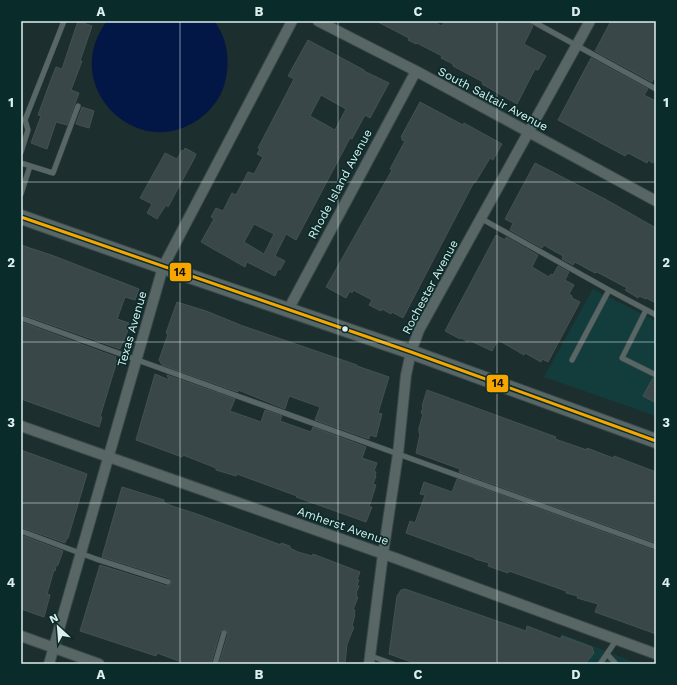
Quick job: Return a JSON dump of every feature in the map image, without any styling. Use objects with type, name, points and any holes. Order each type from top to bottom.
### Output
[{"type":"main road","points":[[21,217],[411,352],[656,441]]},
{"type":"street","name":"Texas Avenue","points":[[49,664],[82,554],[163,267],[292,21]]},
{"type":"street","name":"South Saltair Avenue","points":[[318,21],[416,71],[656,201]]},
{"type":"street","name":"Rochester Avenue","points":[[370,660],[383,554],[398,454],[406,375],[411,352],[420,330],[590,21]]},
{"type":"street","name":"Rhode Island Avenue","points":[[288,310],[416,71]]},
{"type":"street","name":"Amherst Avenue","points":[[21,426],[383,554],[656,654]]},
{"type":"street","points":[[21,636],[99,664]]},
{"type":"lane","points":[[21,152],[28,130],[25,120],[64,21]]},
{"type":"lane","points":[[532,21],[656,89]]},
{"type":"lane","points":[[21,163],[53,173],[78,106]]},
{"type":"lane","points":[[21,194],[24,175],[30,166]]},
{"type":"lane","points":[[482,219],[656,315]]},
{"type":"lane","points":[[572,360],[609,290]]},
{"type":"lane","points":[[646,310],[622,358],[656,375]]},
{"type":"lane","points":[[21,318],[656,547]]},
{"type":"lane","points":[[21,531],[96,559],[168,582]]},
{"type":"lane","points":[[215,664],[224,633]]},
{"type":"lane","points":[[600,664],[618,639]]},
{"type":"lane","points":[[607,654],[616,664]]},
{"type":"lane","points":[[370,660],[392,664]]},
{"type":"shaded area","points":[[593,289],[656,321],[656,416],[544,377]]},
{"type":"shaded area","points":[[562,634],[639,664],[541,664]]},
{"type":"water","points":[[107,21],[214,21],[225,41],[228,63],[225,84],[215,104],[203,116],[179,129],[155,132],[132,126],[113,112],[99,94],[92,71],[94,46]]},
{"type":"building","points":[[78,21],[92,26],[80,61],[82,61],[71,90],[79,93],[67,125],[56,122],[47,149],[31,143],[41,116],[38,115],[52,77],[56,67],[62,69]]},
{"type":"building","points":[[376,21],[432,21],[442,26],[444,21],[528,21],[533,26],[524,44],[546,56],[538,70],[535,69],[517,104],[482,84],[483,82],[453,66],[453,64],[441,58],[442,56],[408,40],[409,38]]},
{"type":"building","points":[[611,21],[656,21],[656,74],[652,82],[595,51]]},
{"type":"building","points":[[308,40],[389,83],[370,118],[365,115],[352,139],[350,138],[296,240],[286,234],[275,256],[285,261],[280,270],[278,269],[275,276],[247,262],[245,267],[201,242],[214,219],[211,217],[216,208],[223,211],[232,193],[236,195],[248,172],[254,174],[263,157],[257,154],[260,149],[258,148],[294,79],[288,76]],"holes":[[[321,95],[346,109],[335,130],[310,116]],[[254,224],[274,234],[264,254],[244,242]]]},
{"type":"building","points":[[591,58],[648,89],[644,95],[656,101],[656,157],[653,163],[648,160],[647,163],[628,153],[625,156],[558,120]]},
{"type":"building","points":[[420,102],[463,125],[464,123],[502,144],[493,160],[490,158],[475,183],[474,182],[403,318],[392,312],[391,314],[382,309],[381,311],[369,305],[372,300],[353,290],[352,293],[350,291],[346,298],[326,287],[392,170],[390,169],[405,141],[402,140],[401,137]]},
{"type":"building","points":[[82,107],[94,111],[89,128],[76,124]]},
{"type":"building","points":[[185,148],[196,154],[195,157],[168,207],[166,205],[157,219],[147,213],[152,204],[140,198],[165,153],[177,159],[182,150],[184,151]]},
{"type":"building","points":[[535,163],[605,199],[656,228],[656,303],[639,296],[638,298],[625,290],[627,288],[597,272],[595,273],[575,262],[573,265],[562,259],[563,256],[544,245],[542,248],[510,230],[513,223],[505,219]]},
{"type":"building","points":[[496,235],[505,240],[506,237],[538,255],[532,267],[549,277],[551,274],[553,275],[558,266],[569,272],[565,280],[574,285],[569,294],[572,298],[580,302],[548,362],[542,359],[541,362],[525,353],[524,355],[498,340],[492,351],[469,340],[468,342],[461,338],[460,339],[445,331]]},
{"type":"building","points":[[21,245],[54,256],[139,289],[135,300],[125,297],[117,319],[129,323],[127,327],[129,328],[120,349],[21,314]]},
{"type":"building","points":[[177,302],[389,377],[378,413],[382,414],[376,437],[370,435],[369,439],[315,420],[320,407],[289,396],[285,409],[238,390],[238,392],[162,365],[159,360],[168,334],[166,333]]},
{"type":"building","points":[[21,322],[116,357],[115,360],[117,361],[100,417],[102,417],[99,427],[21,399]]},
{"type":"building","points":[[155,374],[169,380],[167,375],[235,399],[230,411],[261,422],[265,410],[282,416],[280,421],[311,432],[313,427],[366,447],[362,458],[377,463],[374,471],[376,472],[376,476],[373,484],[376,485],[369,507],[372,507],[366,522],[237,474],[236,476],[216,470],[216,468],[183,455],[182,457],[136,440]]},
{"type":"building","points":[[653,378],[656,379],[656,403],[643,396]]},
{"type":"building","points":[[427,390],[556,437],[555,439],[587,450],[587,448],[613,458],[614,456],[656,472],[656,543],[459,472],[460,469],[416,453],[420,434],[419,428],[423,414],[421,413],[422,406]]},
{"type":"building","points":[[21,450],[87,474],[68,538],[65,543],[21,527]]},
{"type":"building","points":[[457,479],[656,551],[656,634],[595,612],[598,604],[577,598],[578,596],[566,593],[566,591],[509,571],[508,573],[488,566],[489,563],[406,533],[410,521],[415,523],[425,495],[420,494],[424,482],[452,492]]},
{"type":"building","points":[[122,487],[164,500],[164,503],[281,545],[281,543],[290,546],[290,548],[298,552],[312,556],[313,554],[360,572],[357,580],[359,580],[357,585],[359,586],[356,597],[358,597],[353,610],[355,610],[352,626],[354,627],[347,644],[345,664],[219,664],[228,634],[225,629],[220,632],[211,664],[187,664],[157,653],[156,656],[80,631],[100,565],[167,586],[172,583],[169,578],[102,557]]},
{"type":"building","points":[[21,535],[63,551],[58,565],[56,566],[55,571],[54,570],[47,594],[50,595],[44,617],[21,609]]},
{"type":"building","points":[[405,589],[526,631],[527,626],[561,639],[562,636],[592,647],[594,653],[585,664],[417,664],[389,654],[397,596],[401,590]]},
{"type":"transit line","name":"14","points":[[21,217],[411,352],[656,441]]}]
